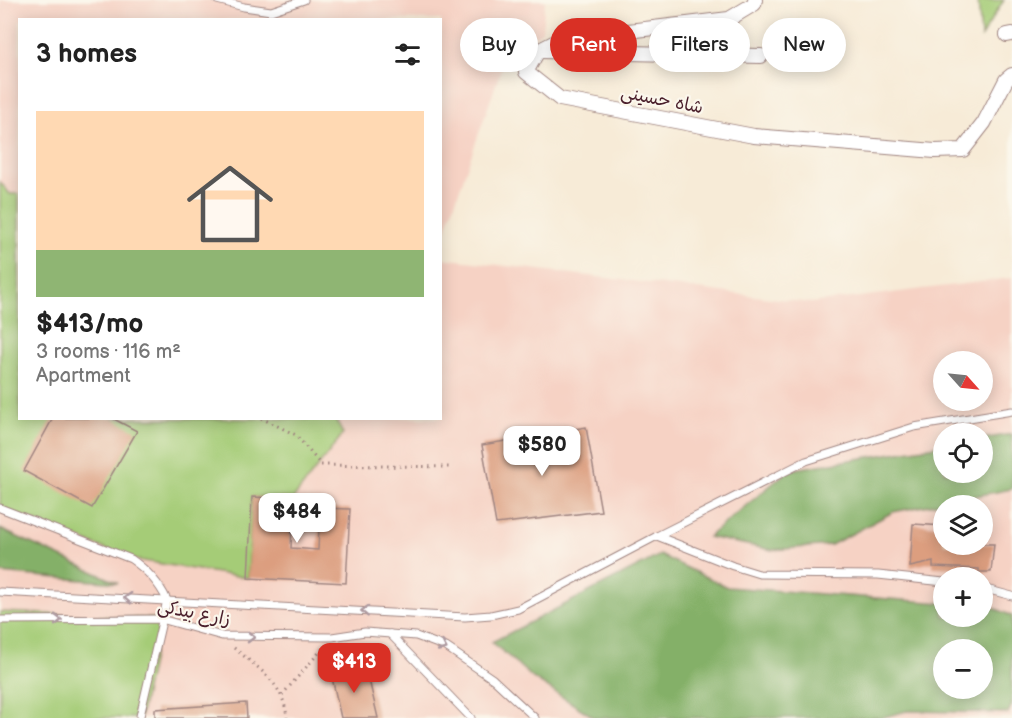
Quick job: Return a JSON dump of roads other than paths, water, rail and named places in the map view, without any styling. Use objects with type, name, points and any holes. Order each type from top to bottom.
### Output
[{"type":"street","points":[[538,51],[561,39],[729,19],[754,4],[755,0]]},
{"type":"street","points":[[538,51],[761,56]]},
{"type":"street","name":"شاه حسینی","points":[[526,72],[560,99],[754,136],[936,151],[963,150],[984,123],[1006,80],[1012,75]]},
{"type":"lane","points":[[217,0],[271,11],[304,0]]},
{"type":"lane","name":"زارع بیدکی","points":[[0,592],[465,617],[491,615],[519,609],[806,461],[914,427],[1012,411]]},
{"type":"lane","points":[[0,508],[131,560],[152,577],[162,589],[167,600],[140,716]]},
{"type":"lane","points":[[657,536],[759,574],[878,575],[933,581]]},
{"type":"lane","points":[[993,591],[1012,596]]},
{"type":"lane","name":"زارع بیدکی","points":[[0,620],[162,619],[222,636],[332,638],[365,632],[416,636],[446,647],[494,679],[535,718]]},
{"type":"lane","points":[[390,634],[471,718]]}]
